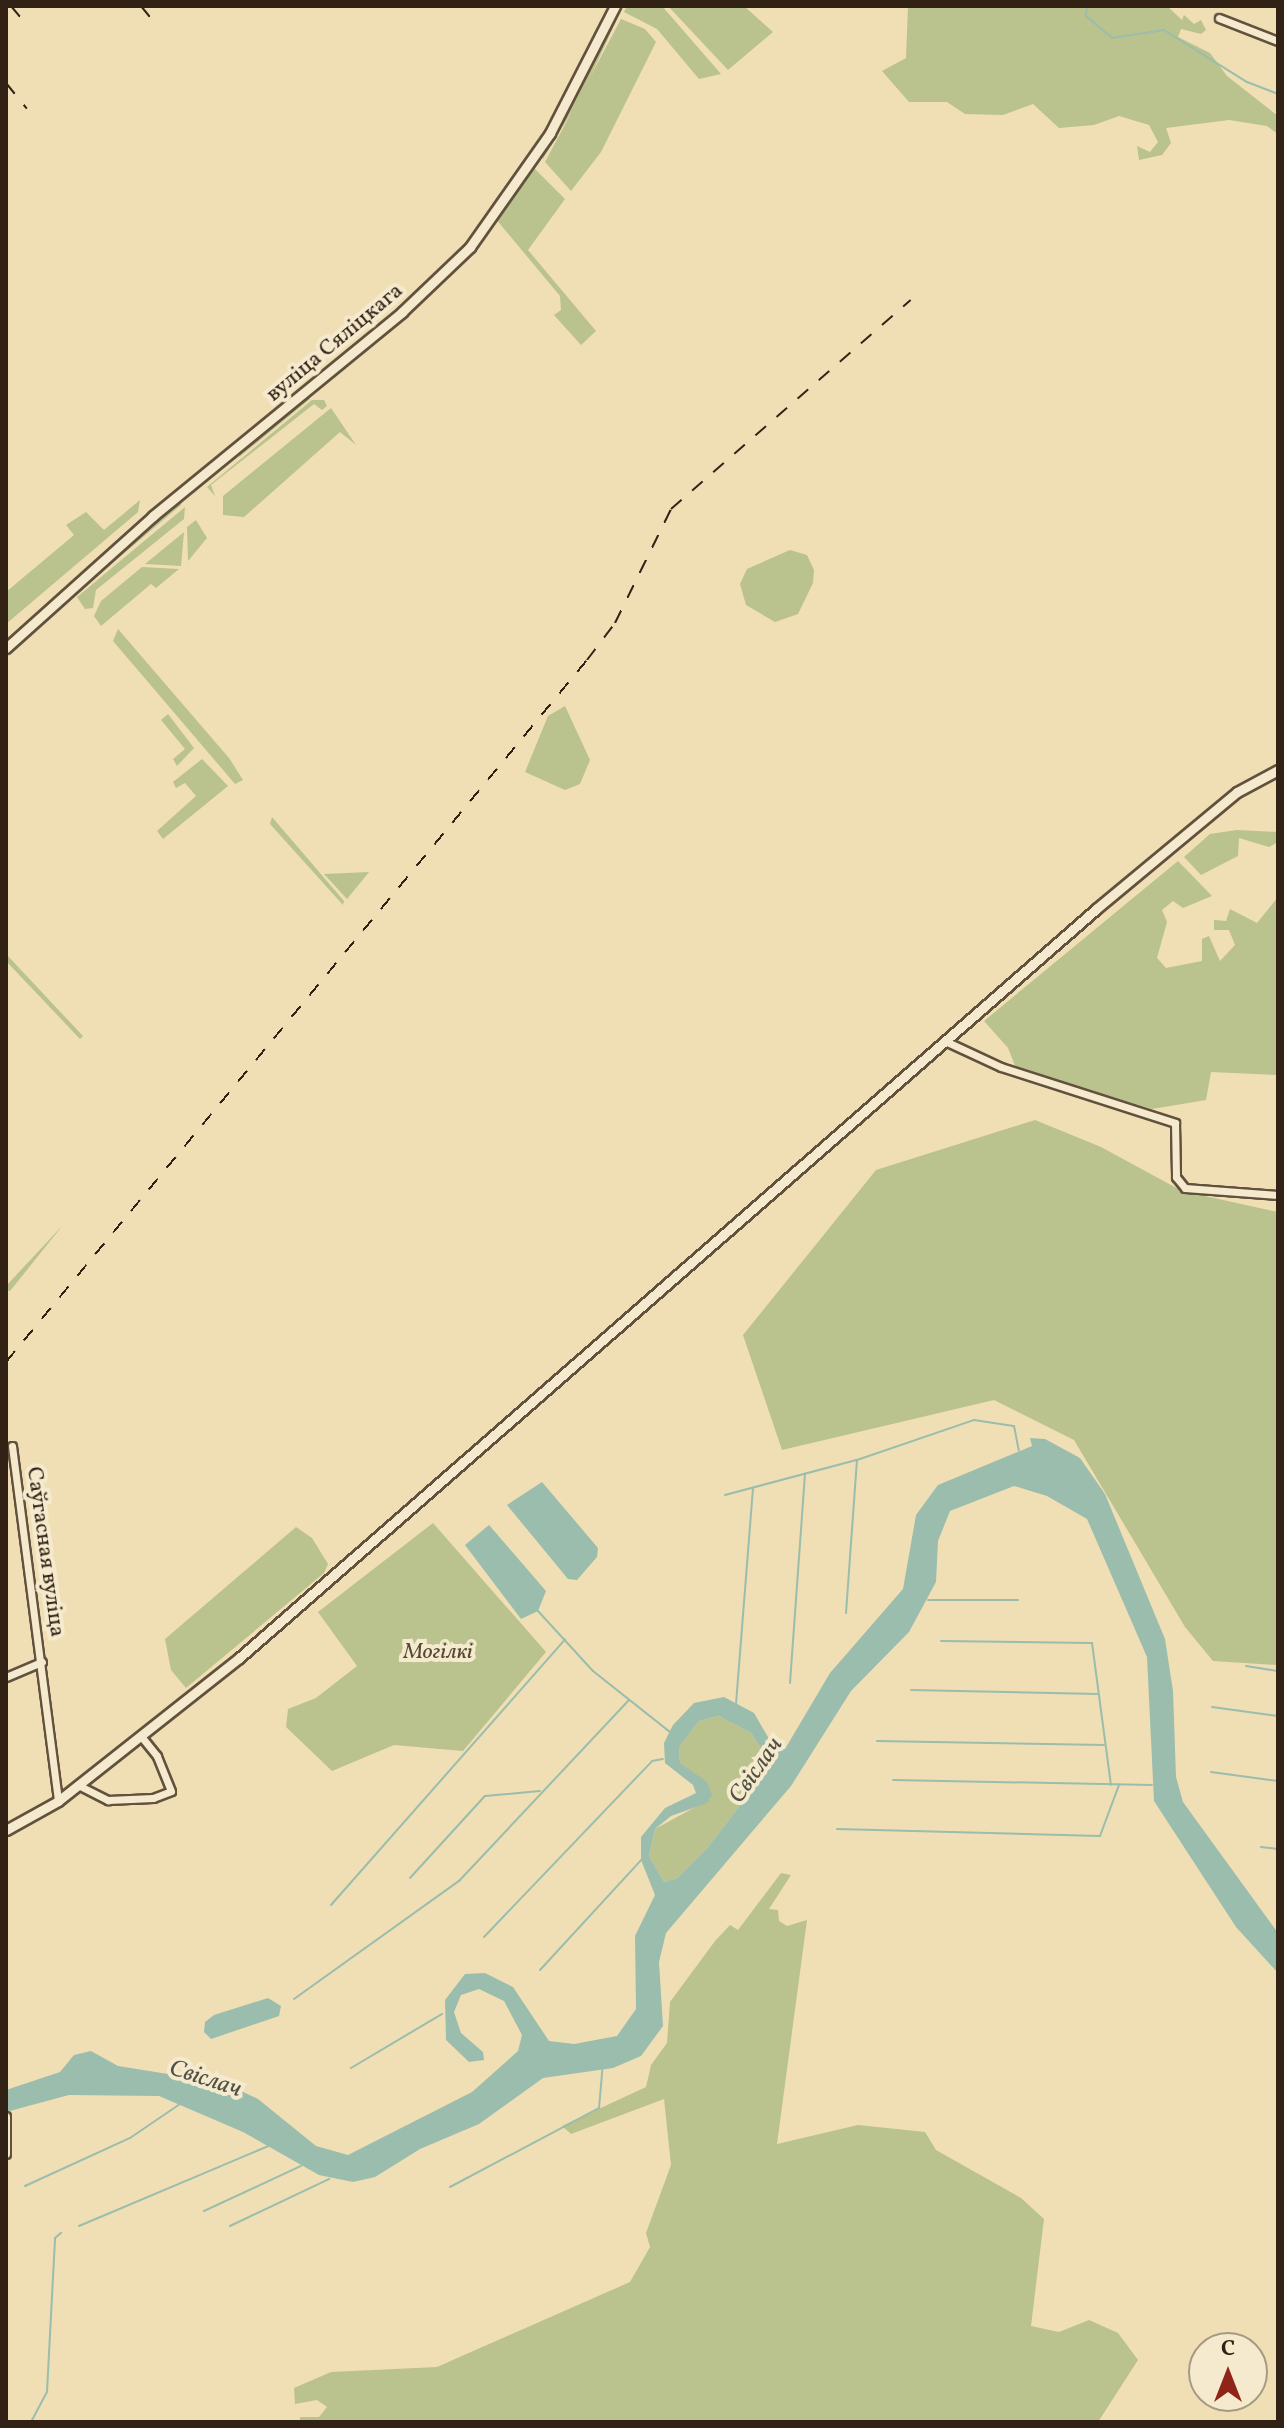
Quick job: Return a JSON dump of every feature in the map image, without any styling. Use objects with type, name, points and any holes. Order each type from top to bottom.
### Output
[{"type":"main road","name":"вуліца Сяліцкага","points":[[6,648],[153,516],[402,312],[470,247],[550,133],[615,6]]},
{"type":"main road","points":[[6,1830],[58,1801],[190,1697],[1228,799],[1278,770]]},
{"type":"street","points":[[1219,18],[1278,41]]},
{"type":"street","points":[[945,1041],[1001,1067],[1175,1123],[1176,1177],[1185,1188],[1278,1195]]},
{"type":"street","name":"Саўгасная вуліца","points":[[12,1446],[58,1801]]},
{"type":"street","name":"Саўгасная вуліца","points":[[6,1677],[42,1662]]},
{"type":"street","points":[[78,1785],[108,1800],[153,1798],[171,1791],[157,1756],[141,1736]]},
{"type":"street","points":[[6,2117],[6,2154]]},
{"type":"green space","points":[[627,6],[662,6],[721,74],[699,79],[657,29],[624,12]]},
{"type":"green space","points":[[668,6],[744,6],[773,32],[728,70]]},
{"type":"green space","points":[[908,6],[1167,6],[1182,20],[1184,15],[1194,24],[1201,20],[1206,30],[1201,34],[1181,29],[1178,37],[1210,53],[1227,76],[1278,116],[1278,134],[1267,126],[1229,120],[1166,128],[1171,143],[1162,155],[1139,160],[1137,146],[1150,152],[1158,142],[1149,125],[1119,116],[1094,125],[1059,128],[1033,104],[1003,115],[965,114],[947,102],[909,102],[882,71],[906,58]]},
{"type":"green space","points":[[617,19],[583,93],[543,159],[541,153],[611,22]]},
{"type":"green space","points":[[621,19],[645,29],[656,42],[601,152],[571,191],[545,162]]},
{"type":"green space","points":[[532,166],[565,199],[528,250],[596,331],[581,345],[554,315],[561,310],[560,296],[495,218]]},
{"type":"green space","points":[[307,395],[310,399],[238,458],[247,445]]},
{"type":"green space","points":[[312,400],[324,400],[327,406],[322,410],[314,404],[211,485],[215,496],[207,487]]},
{"type":"green space","points":[[331,408],[356,445],[340,432],[244,517],[223,515],[223,496]]},
{"type":"green space","points":[[140,500],[138,512],[6,624],[6,592],[74,535],[66,525],[86,512],[104,530]]},
{"type":"green space","points":[[182,500],[181,505],[77,593],[77,587]]},
{"type":"green space","points":[[185,507],[184,519],[96,590],[93,608],[85,609],[77,597]]},
{"type":"green space","points":[[196,520],[207,538],[188,561],[187,527]]},
{"type":"green space","points":[[184,532],[181,566],[145,564]]},
{"type":"green space","points":[[790,550],[807,555],[814,570],[813,583],[798,614],[775,622],[746,605],[740,584],[747,569]]},
{"type":"green space","points":[[142,567],[179,569],[156,588],[151,584],[101,626],[94,616],[101,601]]},
{"type":"green space","points":[[118,629],[229,758],[243,780],[235,784],[113,641]]},
{"type":"green space","points":[[565,706],[590,760],[580,784],[565,790],[525,772],[548,716]]},
{"type":"green space","points":[[168,714],[194,748],[177,766],[173,759],[185,749],[161,720]]},
{"type":"green space","points":[[202,759],[228,786],[163,839],[157,831],[196,796],[185,783],[176,788],[173,782]]},
{"type":"green space","points":[[272,817],[344,901],[343,905],[270,824]]},
{"type":"green space","points":[[1237,830],[1278,832],[1278,842],[1269,847],[1239,838],[1238,856],[1201,875],[1184,857],[1210,834]]},
{"type":"green space","points":[[1178,861],[1212,896],[1183,908],[1173,901],[1162,910],[1167,922],[1157,958],[1166,968],[1202,961],[1202,939],[1209,936],[1220,961],[1235,945],[1229,930],[1214,930],[1214,920],[1226,921],[1230,909],[1257,923],[1278,897],[1278,1075],[1211,1072],[1206,1100],[1152,1109],[1016,1068],[1008,1048],[984,1021]]},
{"type":"green space","points":[[369,872],[347,899],[324,874]]},
{"type":"green space","points":[[6,954],[83,1036],[80,1039],[6,961]]},
{"type":"green space","points":[[1035,1120],[1101,1147],[1182,1191],[1278,1212],[1278,1665],[1213,1661],[1185,1627],[1074,1440],[994,1400],[782,1450],[743,1335],[876,1170]]},
{"type":"green space","points":[[63,1225],[10,1291],[6,1290],[6,1286]]},
{"type":"green space","name":"Могілкі","points":[[433,1523],[546,1652],[463,1751],[394,1745],[332,1771],[286,1727],[288,1709],[316,1698],[357,1666],[318,1612]]},
{"type":"green space","points":[[296,1527],[312,1538],[328,1564],[324,1573],[186,1688],[171,1670],[165,1639]]},
{"type":"green space","points":[[719,1716],[751,1733],[765,1754],[765,1773],[708,1847],[677,1878],[664,1882],[649,1856],[655,1829],[710,1799],[680,1763],[679,1747],[699,1721]]},
{"type":"green space","points":[[781,1873],[791,1875],[769,1909],[778,1910],[779,1921],[787,1926],[807,1920],[777,2144],[858,2125],[925,2132],[936,2150],[1021,2198],[1044,2219],[1031,2326],[1059,2332],[1089,2320],[1118,2333],[1138,2360],[1098,2422],[300,2422],[300,2417],[319,2417],[327,2407],[317,2400],[295,2404],[294,2388],[331,2372],[437,2367],[630,2282],[650,2247],[646,2233],[671,2165],[664,2099],[571,2134],[562,2126],[646,2087],[651,2065],[667,2043],[670,2002],[715,1941],[730,1925],[738,1930]]},
{"type":"water","name":"Свіслач","points":[[1030,1438],[1045,1439],[1080,1458],[1105,1494],[1165,1639],[1173,1691],[1176,1777],[1183,1802],[1278,1933],[1278,1973],[1236,1927],[1154,1801],[1147,1657],[1087,1519],[1047,1496],[1014,1486],[950,1511],[938,1541],[936,1582],[909,1632],[851,1691],[791,1786],[666,1933],[659,1962],[663,2026],[641,2056],[613,2068],[543,2078],[479,2124],[420,2149],[375,2177],[353,2182],[319,2175],[243,2132],[159,2096],[69,2095],[6,2112],[6,2090],[60,2072],[74,2055],[91,2051],[118,2066],[224,2083],[258,2099],[316,2146],[348,2155],[472,2092],[518,2051],[522,2035],[504,2001],[479,1989],[461,1995],[454,2012],[461,2033],[483,2052],[484,2060],[469,2062],[446,2040],[445,2000],[465,1974],[485,1973],[513,1987],[549,2041],[574,2044],[617,2036],[636,2009],[635,1936],[655,1895],[641,1860],[641,1837],[665,1808],[696,1793],[693,1785],[665,1763],[664,1743],[673,1725],[694,1703],[724,1697],[754,1713],[775,1749],[785,1749],[830,1673],[903,1589],[916,1515],[938,1485],[1032,1446]],"holes":[[[719,1716],[751,1733],[765,1754],[765,1773],[708,1847],[677,1878],[664,1882],[649,1856],[655,1829],[671,1816],[707,1803],[712,1795],[707,1782],[680,1763],[679,1747],[699,1721]]]},
{"type":"water","points":[[542,1482],[598,1548],[597,1557],[577,1580],[568,1579],[507,1505]]},
{"type":"water","points":[[489,1525],[546,1591],[538,1611],[521,1619],[465,1545]]},
{"type":"water","points":[[268,1998],[281,2006],[279,2016],[211,2039],[204,2032],[205,2022],[214,2015]]},
{"type":"waterway","points":[[1087,6],[1086,16],[1112,38],[1164,30],[1247,82],[1278,94]]},
{"type":"waterway","points":[[725,1495],[857,1460],[974,1420],[1014,1426],[1019,1451]]},
{"type":"waterway","points":[[846,1613],[857,1460]]},
{"type":"waterway","points":[[790,1683],[805,1474]]},
{"type":"waterway","points":[[736,1704],[753,1488]]},
{"type":"waterway","points":[[928,1600],[1018,1600]]},
{"type":"waterway","points":[[538,1611],[593,1671],[670,1732]]},
{"type":"waterway","points":[[331,1905],[565,1640]]},
{"type":"waterway","points":[[941,1641],[1092,1643],[1111,1785]]},
{"type":"waterway","points":[[1246,1666],[1278,1671]]},
{"type":"waterway","points":[[911,1690],[1098,1694]]},
{"type":"waterway","points":[[294,1999],[459,1881],[629,1700]]},
{"type":"waterway","points":[[1212,1707],[1278,1716]]},
{"type":"waterway","points":[[877,1741],[1104,1745]]},
{"type":"waterway","points":[[484,1937],[652,1761],[663,1759]]},
{"type":"waterway","points":[[1211,1772],[1278,1781]]},
{"type":"waterway","points":[[893,1780],[1152,1785]]},
{"type":"waterway","points":[[837,1829],[1100,1836],[1119,1785]]},
{"type":"waterway","points":[[410,1878],[485,1796],[540,1791]]},
{"type":"waterway","points":[[1261,1847],[1278,1849]]},
{"type":"waterway","points":[[540,1970],[642,1859]]},
{"type":"waterway","points":[[351,2068],[442,2014]]},
{"type":"waterway","points":[[450,2187],[599,2108],[602,2070]]},
{"type":"waterway","points":[[25,2186],[130,2138],[180,2104]]},
{"type":"waterway","points":[[79,2226],[268,2146]]},
{"type":"waterway","points":[[204,2211],[301,2166]]},
{"type":"waterway","points":[[230,2226],[329,2179]]},
{"type":"waterway","points":[[31,2422],[47,2392],[55,2238],[61,2233]]},
{"type":"railway","points":[[11,6],[22,19]]},
{"type":"railway","points":[[141,6],[154,22]]},
{"type":"railway","points":[[6,83],[27,109]]},
{"type":"railway","points":[[6,1362],[587,660],[615,623],[671,509],[911,300]]}]
